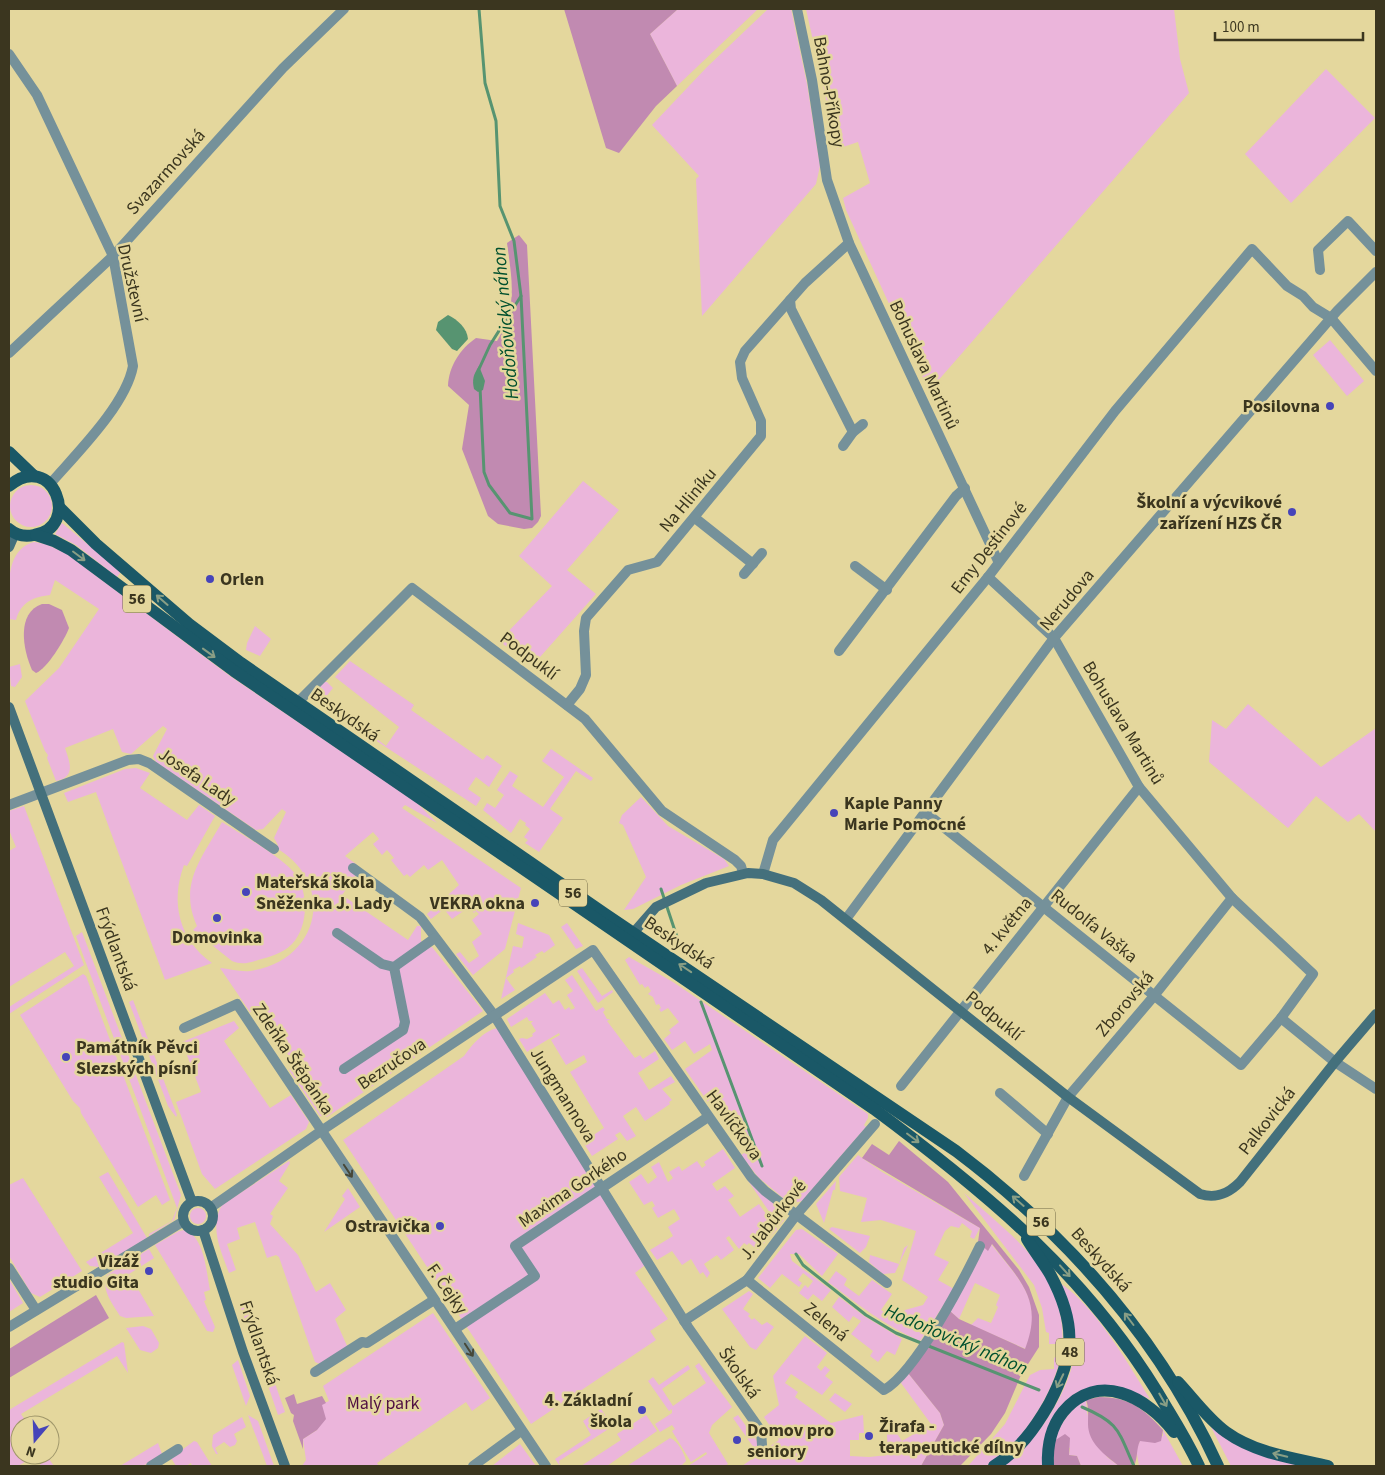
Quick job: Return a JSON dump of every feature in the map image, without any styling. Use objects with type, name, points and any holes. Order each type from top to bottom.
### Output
[{"type":"main road","points":[[9,452],[34,476],[50,484]]},
{"type":"main road","points":[[9,486],[18,479],[34,476]]},
{"type":"main road","name":"56","points":[[50,484],[57,494],[59,507]]},
{"type":"main road","points":[[36,535],[46,531],[55,523],[59,507]]},
{"type":"main road","name":"Beskydská","points":[[59,507],[96,544],[190,624],[293,706]]},
{"type":"main road","name":"56","points":[[12,531],[36,535]]},
{"type":"main road","name":"Beskydská","points":[[36,535],[54,540],[71,550],[190,640],[293,706],[630,936],[956,1151],[986,1174],[1064,1244],[1128,1318],[1157,1359],[1218,1466]]},
{"type":"main road","name":"Beskydská","points":[[630,936],[946,1162],[1018,1224],[1052,1257],[1114,1328],[1152,1383],[1198,1464]]},
{"type":"main road","name":"48","points":[[994,1466],[1022,1444],[1038,1423],[1064,1372],[1069,1354],[1066,1316],[1057,1289],[1018,1224]]},
{"type":"main road","points":[[1157,1359],[1215,1422],[1232,1436],[1259,1448],[1328,1466]]},
{"type":"main road","points":[[1048,1466],[1049,1442],[1054,1426],[1062,1414],[1082,1396],[1108,1390],[1128,1395],[1152,1408],[1168,1425],[1198,1464]]},
{"type":"street","name":"Svazarmovská","points":[[9,353],[113,256],[283,68],[344,9]]},
{"type":"street","name":"Bahno-Příkopy","points":[[797,9],[812,80],[827,180]]},
{"type":"street","name":"Družstevní","points":[[9,54],[37,95],[113,256],[133,366],[118,403],[50,484]]},
{"type":"street","name":"Bohuslava Martinů","points":[[827,180],[849,243],[998,561]]},
{"type":"street","points":[[1320,270],[1318,250],[1348,222],[1376,251]]},
{"type":"street","name":"Na Hliníku","points":[[567,705],[580,689],[586,675],[584,631],[586,618],[628,570],[656,562],[695,518],[761,436],[762,421],[742,378],[740,362],[745,351],[790,300],[849,243]]},
{"type":"street","name":"Emy Destinové","points":[[763,874],[773,840],[988,577],[998,561],[1115,411],[1252,248],[1286,286],[1303,296],[1313,307],[1331,318]]},
{"type":"street","name":"Nerudova","points":[[846,919],[1054,638],[1331,318],[1376,272]]},
{"type":"street","points":[[790,300],[791,309],[853,432]]},
{"type":"street","points":[[1331,318],[1376,371]]},
{"type":"street","points":[[843,446],[853,432],[863,424]]},
{"type":"street","points":[[839,651],[887,590],[956,496],[965,488]]},
{"type":"street","points":[[695,518],[753,564]]},
{"type":"street","points":[[9,547],[12,531]]},
{"type":"street","points":[[744,574],[762,553]]},
{"type":"street","points":[[855,566],[887,590]]},
{"type":"street","name":"Bohuslava Martinů","points":[[988,577],[1054,638],[1139,787],[1232,898],[1313,974],[1281,1018]]},
{"type":"street","name":"Podpuklí","points":[[293,706],[412,588],[586,718],[662,811],[735,860],[741,866],[743,873]]},
{"type":"street","name":"Frýdlantská","points":[[9,707],[192,1202]]},
{"type":"street","name":"Josefa Lady","points":[[40,793],[118,763],[139,759],[149,763],[274,849]]},
{"type":"street","name":"4. května","points":[[901,1086],[1139,787]]},
{"type":"street","points":[[9,805],[40,793]]},
{"type":"street","name":"Rudolfa Vaška","points":[[926,813],[1241,1065],[1281,1018]]},
{"type":"street","name":"Jungmannova","points":[[353,868],[420,918],[494,1015],[684,1321]]},
{"type":"street","name":"Podpuklí","points":[[630,936],[656,907],[706,883],[743,873],[763,874],[799,886],[846,919],[1068,1096],[1200,1194],[1220,1195]]},
{"type":"street","name":"Zborovská","points":[[1024,1176],[1068,1096],[1154,996],[1232,898]]},
{"type":"street","points":[[337,933],[382,964],[394,967],[435,938]]},
{"type":"street","name":"Bezručova","points":[[210,1208],[321,1131],[593,950]]},
{"type":"street","name":"Havlíčkova","points":[[593,950],[751,1177],[765,1191],[887,1283]]},
{"type":"street","points":[[344,1070],[402,1030],[405,1022],[394,967]]},
{"type":"street","name":"Zdeňka Štěpánka","points":[[184,1028],[237,1004],[321,1131]]},
{"type":"street","name":"Palkovická","points":[[1220,1195],[1231,1190],[1240,1182],[1334,1062],[1376,1014]]},
{"type":"street","points":[[1281,1018],[1334,1062],[1376,1089]]},
{"type":"street","points":[[1000,1093],[1048,1134]]},
{"type":"street","name":"Maxima Gorkého","points":[[455,1329],[535,1276],[515,1246],[708,1117]]},
{"type":"street","name":"J. Jabůrkové","points":[[684,1321],[747,1280],[797,1214],[875,1124]]},
{"type":"street","name":"F. Čejky","points":[[321,1131],[546,1466]]},
{"type":"street","points":[[192,1202],[204,1202],[210,1208],[211,1222],[203,1230],[192,1229],[184,1221],[184,1210],[192,1202]]},
{"type":"street","points":[[9,1327],[184,1221]]},
{"type":"street","name":"Frýdlantská","points":[[203,1230],[243,1352],[285,1466]]},
{"type":"street","name":"Zelená","points":[[747,1280],[884,1390],[893,1384],[924,1344],[956,1294],[980,1246]]},
{"type":"street","points":[[9,1268],[36,1310]]},
{"type":"street","points":[[315,1372],[362,1342],[367,1343],[434,1300]]},
{"type":"street","name":"Školská","points":[[684,1321],[761,1431],[762,1445]]},
{"type":"street","points":[[473,1466],[521,1431]]},
{"type":"street","points":[[151,1466],[178,1449]]},
{"type":"green space","points":[[678,9],[758,9],[677,86],[650,34]]},
{"type":"green space","points":[[768,9],[791,9],[807,84],[820,166],[816,184],[702,316],[696,179],[699,176],[652,125],[707,67]]},
{"type":"green space","points":[[806,9],[1174,9],[1180,59],[1189,93],[929,391],[846,210],[843,198],[870,183],[858,142],[837,149]]},
{"type":"green space","points":[[1326,69],[1375,118],[1291,203],[1245,154]]},
{"type":"green space","points":[[1330,340],[1364,381],[1347,396],[1313,355]]},
{"type":"green space","points":[[583,481],[619,510],[567,570],[596,594],[532,666],[499,641],[552,586],[519,556]]},
{"type":"green space","points":[[35,485],[43,488],[49,494],[52,506],[49,518],[43,524],[27,527],[19,524],[13,518],[10,502],[13,494],[19,488]]},
{"type":"green space","points":[[62,523],[121,572],[117,577],[76,545],[55,534]]},
{"type":"green space","points":[[34,542],[46,544],[67,554],[230,676],[416,802],[437,823],[405,805],[402,808],[521,888],[505,949],[473,975],[456,954],[460,952],[469,963],[479,956],[472,942],[482,934],[472,920],[479,914],[476,911],[474,913],[469,907],[452,919],[444,909],[431,919],[427,914],[459,885],[442,860],[428,870],[424,865],[410,877],[407,874],[404,876],[391,860],[394,858],[387,850],[382,855],[373,844],[379,839],[373,832],[345,856],[356,864],[352,869],[358,873],[342,895],[408,940],[417,926],[421,926],[421,941],[427,948],[432,947],[483,1011],[327,1117],[320,1116],[289,1070],[295,1065],[257,1008],[250,1012],[220,968],[250,971],[274,964],[292,952],[305,937],[312,919],[313,900],[308,881],[295,863],[276,848],[278,845],[274,838],[286,812],[282,809],[263,829],[256,830],[156,762],[153,756],[167,729],[163,726],[131,754],[122,752],[113,729],[65,748],[70,764],[69,773],[67,776],[56,781],[47,758],[48,755],[25,701],[59,668],[99,609],[55,580],[50,595],[33,599],[24,605],[16,620],[9,619],[9,586],[12,563],[24,547]]},
{"type":"green space","points":[[255,626],[271,639],[260,656],[246,650],[247,643]]},
{"type":"green space","points":[[350,661],[414,705],[411,710],[483,760],[487,755],[502,766],[489,787],[476,777],[468,789],[481,798],[476,806],[372,738],[316,692],[322,682],[327,682],[333,688],[325,698],[386,746],[399,727],[335,677]]},
{"type":"green space","points":[[20,664],[22,677],[15,687],[11,686],[9,667]]},
{"type":"green space","points":[[1248,704],[1321,767],[1376,728],[1376,832],[1359,814],[1348,822],[1316,796],[1288,828],[1209,762],[1212,720],[1226,729]]},
{"type":"green space","points":[[551,749],[593,778],[591,781],[576,771],[550,809],[563,818],[539,852],[525,843],[528,840],[524,837],[530,829],[525,825],[526,823],[520,819],[511,833],[483,810],[487,803],[495,808],[504,795],[497,790],[510,771],[518,776],[512,786],[543,807],[564,777],[542,761]]},
{"type":"green space","points":[[136,768],[150,773],[140,788],[187,820],[199,805],[215,816],[187,866],[184,865],[178,893],[180,919],[185,932],[201,954],[212,963],[165,980],[96,792],[68,802],[64,793],[125,769]]},
{"type":"green space","points":[[641,797],[668,826],[724,859],[729,866],[681,885],[633,909],[624,910],[646,877],[623,825],[619,823],[622,815]]},
{"type":"green space","points":[[24,806],[84,965],[9,1014],[9,1007],[74,966],[65,952],[9,987],[9,851],[16,847],[9,830],[9,811]]},
{"type":"green space","name":"Mateřská škola Sněženka J. Lady","points":[[222,822],[262,847],[290,868],[300,883],[305,901],[304,920],[292,944],[285,950],[267,958],[248,963],[232,961],[193,930],[197,926],[190,897],[191,884],[200,860]]},
{"type":"green space","points":[[518,923],[549,935],[555,945],[544,953],[542,951],[535,955],[537,957],[521,968],[520,966],[513,970],[514,972],[506,978],[515,990],[501,999],[513,946],[522,948],[524,937],[516,934]]},
{"type":"green space","points":[[567,923],[583,946],[576,949],[561,927]]},
{"type":"green space","points":[[82,932],[181,1195],[174,1220],[149,1236],[149,1234],[172,1221],[177,1208],[76,936]]},
{"type":"green space","points":[[629,957],[673,982],[868,1114],[864,1125],[866,1127],[802,1201],[788,1202],[758,1177],[741,1155],[749,1150],[747,1146],[717,1100],[710,1105],[685,1069],[712,1050],[710,1044],[694,1054],[685,1041],[672,1050],[664,1039],[671,1033],[669,1030],[679,1022],[668,1008],[661,1012],[659,1004],[656,1005],[653,997],[648,994],[651,991],[648,986],[645,988],[642,984],[640,985],[625,960]]},
{"type":"green space","points":[[582,968],[602,996],[612,990],[613,992],[598,1003],[577,971]]},
{"type":"green space","points":[[83,974],[86,976],[170,1200],[162,1205],[156,1195],[138,1207],[81,1113],[80,1108],[73,1101],[20,1015]]},
{"type":"green space","points":[[572,975],[596,1011],[603,1007],[605,1010],[603,1012],[607,1019],[610,1019],[607,1021],[635,1058],[640,1055],[643,1059],[655,1051],[659,1059],[638,1073],[649,1090],[671,1076],[675,1082],[662,1089],[672,1100],[669,1102],[670,1104],[645,1121],[636,1107],[623,1116],[636,1136],[627,1141],[620,1132],[615,1135],[618,1139],[592,1156],[583,1142],[604,1128],[570,1072],[587,1062],[584,1055],[566,1065],[551,1040],[560,1035],[559,1033],[527,1052],[519,1039],[527,1039],[533,1036],[532,1034],[536,1031],[531,1023],[533,1021],[529,1021],[527,1017],[511,1027],[507,1019],[545,993],[553,1004],[559,1000],[565,1010],[569,1007],[571,1010],[575,1008],[567,995],[573,991],[565,980]]},
{"type":"green space","points":[[133,1000],[177,1115],[176,1117],[168,1106],[129,1002]]},
{"type":"green space","points":[[234,1021],[239,1028],[224,1041],[270,1108],[291,1095],[309,1122],[306,1129],[215,1189],[202,1174],[176,1102],[201,1092],[182,1042]]},
{"type":"green space","points":[[498,1028],[645,1265],[635,1273],[668,1319],[650,1331],[656,1340],[531,1424],[343,1140],[464,1056],[483,1035]]},
{"type":"green space","points":[[723,1149],[735,1168],[712,1184],[717,1191],[725,1186],[734,1196],[728,1200],[740,1217],[759,1204],[777,1229],[758,1250],[749,1243],[747,1245],[744,1243],[739,1249],[729,1236],[726,1238],[734,1250],[721,1260],[717,1255],[704,1264],[710,1273],[707,1278],[703,1272],[700,1274],[691,1259],[682,1265],[672,1251],[657,1260],[650,1250],[673,1236],[668,1227],[680,1219],[674,1209],[658,1218],[652,1208],[655,1206],[652,1201],[644,1205],[629,1182],[641,1174],[648,1184],[657,1177],[651,1167],[659,1162],[668,1182],[673,1178],[669,1172],[679,1166],[682,1171],[697,1161],[702,1168],[706,1165],[704,1162]]},
{"type":"green space","points":[[858,1155],[882,1172],[980,1228],[974,1239],[970,1237],[972,1231],[962,1223],[959,1228],[951,1226],[945,1231],[934,1255],[949,1262],[938,1280],[954,1289],[920,1341],[883,1322],[828,1282],[836,1271],[847,1279],[844,1285],[859,1296],[872,1280],[892,1294],[881,1310],[897,1322],[905,1310],[923,1305],[928,1297],[902,1280],[916,1231],[881,1220],[861,1222],[867,1198],[840,1191],[839,1177]]},
{"type":"green space","points":[[289,1161],[290,1163],[279,1181],[288,1188],[270,1214],[273,1216],[270,1224],[298,1255],[316,1292],[330,1283],[346,1310],[335,1319],[348,1348],[320,1364],[315,1362],[279,1257],[276,1255],[267,1258],[255,1222],[237,1228],[240,1239],[227,1244],[236,1270],[229,1273],[216,1230],[218,1213],[222,1205]]},
{"type":"green space","points":[[108,1172],[147,1238],[99,1267],[90,1266],[86,1262],[133,1233],[99,1177]]},
{"type":"green space","points":[[742,1172],[783,1212],[784,1220],[779,1226]]},
{"type":"green space","points":[[23,1178],[82,1271],[40,1297],[31,1293],[9,1256],[9,1185]]},
{"type":"green space","points":[[836,1181],[835,1190],[833,1190],[824,1223],[816,1204]]},
{"type":"green space","points":[[348,1188],[360,1207],[324,1232],[345,1199],[342,1196]]},
{"type":"green space","points":[[964,1193],[1026,1250],[1042,1272],[1054,1293],[1060,1314],[1062,1335],[1060,1357],[1054,1378],[1044,1400],[1016,1441],[996,1460],[984,1466],[968,1466],[1005,1424],[1030,1375],[1040,1370],[1054,1369],[1054,1358],[1059,1355],[1059,1344],[1049,1344],[1049,1333],[1046,1332],[1042,1308],[1034,1285]]},
{"type":"green space","points":[[198,1208],[204,1210],[206,1216],[204,1222],[198,1224],[192,1222],[190,1216],[192,1210]]},
{"type":"green space","points":[[832,1227],[870,1236],[866,1247],[860,1253],[829,1229]]},
{"type":"green space","points":[[802,1229],[838,1254],[822,1276],[799,1254],[790,1254],[792,1261],[831,1290],[822,1301],[813,1294],[808,1300],[799,1293],[805,1285],[808,1288],[813,1281],[803,1273],[798,1280],[802,1283],[799,1287],[782,1274],[770,1288],[758,1278],[796,1230]]},
{"type":"green space","points":[[185,1230],[197,1240],[204,1256],[210,1290],[204,1292],[206,1300],[204,1301],[215,1327],[213,1332],[207,1331],[155,1245],[179,1231]]},
{"type":"green space","points":[[991,1244],[1020,1280],[1030,1304],[1032,1317],[1031,1332],[1026,1349],[971,1325],[978,1318],[991,1323],[998,1307],[996,1305],[1000,1295],[975,1283],[959,1319],[950,1311],[983,1246]]},
{"type":"green space","points":[[908,1245],[895,1273],[883,1274],[869,1262],[870,1255],[899,1264],[904,1248]]},
{"type":"green space","points":[[149,1249],[154,1258],[129,1274],[154,1316],[126,1318],[120,1316],[106,1291],[107,1275]]},
{"type":"green space","points":[[9,1279],[23,1303],[9,1312]]},
{"type":"green space","points":[[1060,1283],[1073,1293],[1098,1320],[1150,1399],[1124,1388],[1074,1394],[1059,1410],[1043,1466],[1003,1466],[1028,1444],[1040,1429],[1062,1394],[1069,1376],[1074,1359],[1075,1336]]},
{"type":"green space","points":[[749,1291],[753,1294],[743,1309],[750,1314],[748,1316],[752,1320],[754,1318],[762,1325],[767,1322],[774,1327],[756,1350],[750,1347],[722,1309]]},
{"type":"green space","points":[[839,1297],[864,1316],[902,1339],[895,1355],[887,1351],[878,1362],[870,1356],[873,1351],[851,1334],[861,1321],[853,1316],[849,1322],[832,1307]]},
{"type":"green space","points":[[248,1303],[260,1338],[253,1342],[240,1306]]},
{"type":"green space","name":"Malý park","points":[[433,1313],[490,1398],[472,1411],[466,1402],[377,1463],[379,1466],[302,1466],[306,1460],[303,1439],[317,1430],[322,1404],[329,1401],[323,1386]]},
{"type":"green space","points":[[143,1326],[151,1329],[159,1343],[158,1348],[151,1353],[140,1350],[126,1328]]},
{"type":"green space","points":[[805,1336],[827,1353],[817,1367],[821,1371],[825,1366],[830,1370],[825,1376],[833,1382],[822,1395],[791,1374],[785,1383],[798,1392],[795,1397],[831,1423],[863,1415],[864,1433],[859,1433],[859,1440],[850,1440],[850,1456],[888,1455],[886,1417],[902,1441],[931,1424],[901,1383],[908,1373],[940,1413],[944,1425],[921,1466],[742,1466],[779,1440],[764,1417],[779,1405],[773,1376]]},
{"type":"green space","points":[[122,1342],[124,1343],[128,1373],[117,1356],[22,1415],[10,1415],[10,1465],[20,1465],[18,1466],[9,1466],[9,1410]]},
{"type":"green space","points":[[264,1352],[285,1412],[278,1415],[257,1353]]},
{"type":"green space","points":[[238,1360],[250,1396],[246,1406],[232,1365]]},
{"type":"green space","points":[[699,1363],[732,1407],[712,1425],[709,1433],[728,1464],[724,1466],[688,1466],[707,1454],[706,1452],[691,1462],[672,1431],[675,1429],[672,1425],[660,1432],[655,1424],[672,1413],[672,1409],[669,1411],[648,1381],[653,1377],[659,1385],[688,1365],[690,1369],[662,1389],[673,1406],[706,1383],[695,1366]]},
{"type":"green space","points":[[835,1393],[852,1404],[845,1412],[829,1400]]},
{"type":"green space","points":[[1086,1400],[1087,1413],[1107,1457],[1119,1466],[1081,1466],[1077,1456],[1069,1455],[1070,1448],[1054,1441],[1066,1418],[1080,1403]]},
{"type":"green space","points":[[601,1409],[613,1426],[559,1461],[560,1466],[555,1459],[591,1435],[583,1421]]},
{"type":"green space","points":[[248,1415],[258,1421],[274,1466],[267,1466]]},
{"type":"green space","points":[[646,1415],[657,1431],[607,1466],[581,1466],[621,1440],[617,1434]]},
{"type":"green space","points":[[738,1415],[759,1444],[754,1448],[733,1418]]},
{"type":"green space","points":[[242,1417],[246,1427],[234,1434],[237,1441],[235,1445],[230,1447],[224,1442],[215,1448],[218,1454],[216,1454],[212,1446],[213,1435]]},
{"type":"green space","points":[[1211,1427],[1305,1466],[1231,1466]]},
{"type":"green space","points":[[1163,1430],[1183,1466],[1139,1466],[1136,1448],[1140,1441],[1163,1436]]},
{"type":"green space","points":[[670,1438],[678,1444],[684,1454],[686,1461],[681,1466],[627,1466]]},
{"type":"green space","points":[[194,1441],[197,1442],[212,1466],[192,1466],[191,1463],[186,1466],[176,1466],[171,1458]]},
{"type":"green space","points":[[158,1443],[162,1454],[143,1466],[120,1466]]},
{"type":"green space","points":[[520,1444],[536,1466],[492,1466]]},
{"type":"shaded area","points":[[564,9],[678,9],[650,34],[677,86],[656,106],[619,153],[606,148]]},
{"type":"shaded area","points":[[519,235],[527,245],[541,516],[532,528],[524,529],[498,524],[488,516],[462,449],[469,405],[448,386],[453,365],[465,347],[476,338],[497,341],[504,328],[511,305],[512,293],[507,243]]},
{"type":"shaded area","points":[[448,315],[455,319],[466,331],[468,339],[457,351],[452,349],[436,330],[438,322]]},
{"type":"shaded area","points":[[479,366],[485,381],[483,390],[478,392],[474,389],[473,380]]},
{"type":"shaded area","points":[[42,604],[49,604],[62,610],[69,628],[50,660],[36,673],[32,670],[26,653],[24,633],[28,615]]},
{"type":"shaded area","points":[[899,1141],[948,1182],[1019,1270],[1029,1287],[1039,1315],[1039,1347],[1021,1375],[1005,1413],[991,1434],[960,1466],[921,1466],[944,1425],[940,1413],[908,1373],[950,1311],[959,1319],[1025,1349],[1032,1317],[1030,1304],[1020,1281],[992,1244],[988,1251],[978,1242],[980,1228],[862,1158],[872,1144],[889,1155]]},
{"type":"shaded area","points":[[96,1295],[109,1318],[9,1378],[9,1349]]},
{"type":"shaded area","points":[[294,1394],[297,1404],[322,1396],[326,1403],[322,1405],[326,1419],[317,1430],[303,1439],[303,1449],[293,1421],[294,1415],[291,1413],[285,1398]]},
{"type":"shaded area","points":[[1099,1397],[1119,1399],[1135,1405],[1163,1430],[1161,1441],[1155,1443],[1140,1441],[1134,1466],[1119,1466],[1094,1443],[1089,1431],[1086,1400]]},
{"type":"shaded area","points":[[1065,1434],[1070,1438],[1069,1455],[1077,1456],[1081,1466],[1053,1466],[1054,1441]]},
{"type":"waterway","name":"Hodoňovický náhon","points":[[479,9],[485,83],[496,121],[500,206],[514,241],[521,296],[532,519],[510,513],[489,485],[484,472],[480,387]]},
{"type":"waterway","points":[[479,369],[490,345],[521,296]]},
{"type":"waterway","name":"Hodoňovický náhon","points":[[661,889],[680,946]]},
{"type":"waterway","name":"Hodoňovický náhon","points":[[701,1002],[762,1166]]},
{"type":"waterway","name":"Hodoňovický náhon","points":[[796,1254],[803,1265],[866,1315],[896,1333],[1039,1390]]},
{"type":"waterway","name":"Hodoňovický náhon","points":[[1082,1407],[1111,1423],[1121,1436],[1134,1466]]},
{"type":"place","name":"Posilovna","points":[[1330,406]]},
{"type":"place","name":"Školní a výcvikové zařízení HZS ČR","points":[[1292,512]]},
{"type":"place","name":"Orlen","points":[[210,579]]},
{"type":"place","name":"Kaple Panny Marie Pomocné","points":[[834,813]]},
{"type":"place","name":"Mateřská škola Sněženka J. Lady","points":[[246,892]]},
{"type":"place","name":"VEKRA okna","points":[[535,903]]},
{"type":"place","name":"Domovinka","points":[[217,918]]},
{"type":"place","name":"Památník Pěvci Slezských písní","points":[[66,1057]]},
{"type":"place","name":"Ostravička","points":[[440,1226]]},
{"type":"place","name":"Vizáž studio Gita","points":[[149,1271]]},
{"type":"place","name":"4. Základní škola","points":[[642,1410]]},
{"type":"place","name":"Žirafa - terapeutické dílny","points":[[869,1436]]},
{"type":"place","name":"Domov pro seniory","points":[[737,1440]]}]
